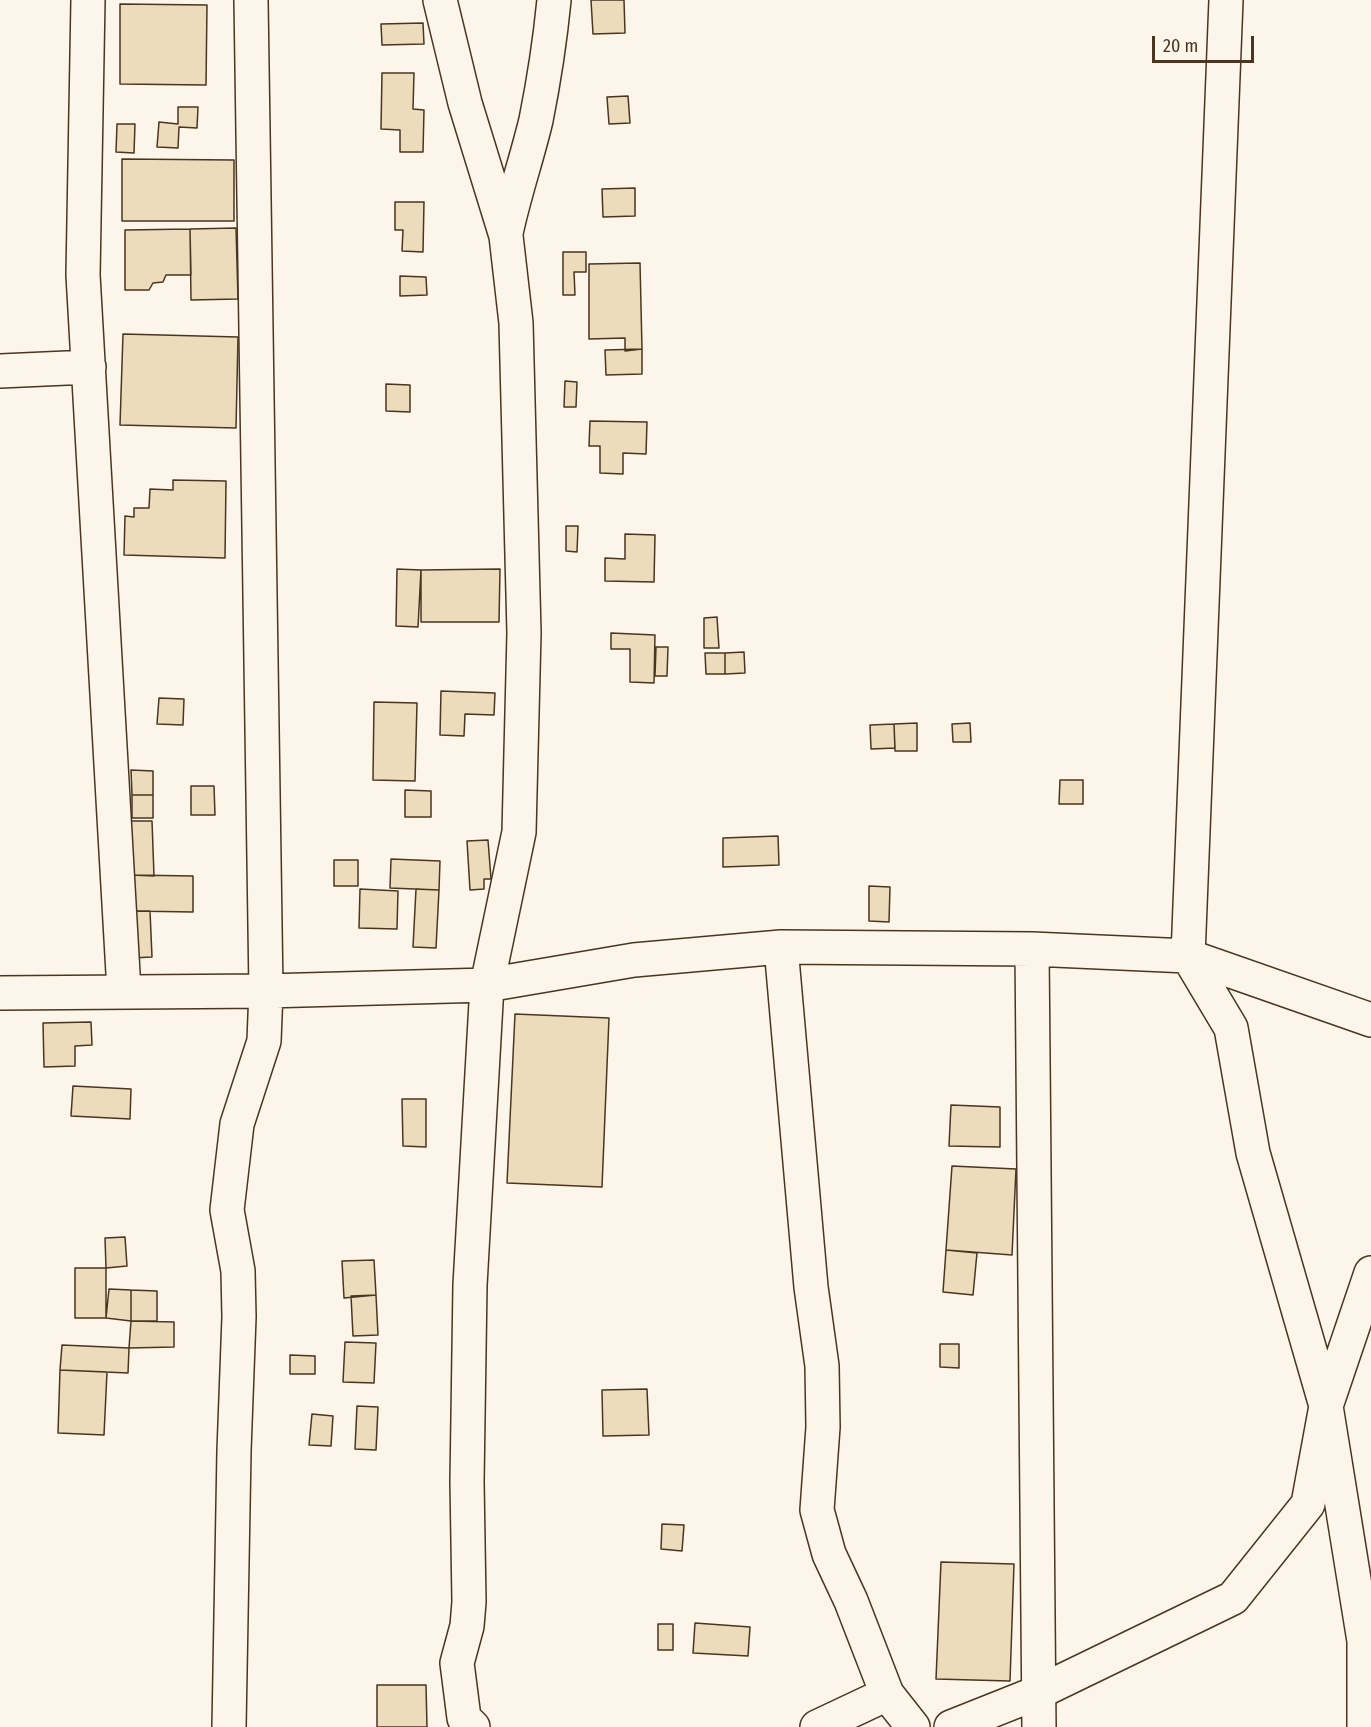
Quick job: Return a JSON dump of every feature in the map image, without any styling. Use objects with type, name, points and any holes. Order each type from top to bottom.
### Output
[{"type":"street","points":[[88,0],[83,275],[124,991]]},
{"type":"street","points":[[229,1727],[239,1317],[238,1271],[227,1210],[237,1124],[264,1041],[266,991],[251,0]]},
{"type":"street","points":[[440,0],[465,103],[506,236],[516,323],[524,633],[519,832],[487,985],[470,1285],[467,1482],[469,1602],[467,1626],[457,1663],[462,1689],[460,1724]]},
{"type":"street","points":[[506,236],[514,195],[536,120],[549,50],[554,0]]},
{"type":"street","points":[[1226,0],[1188,956],[1231,1028],[1253,1153],[1326,1406],[1368,1643],[1364,1727]]},
{"type":"street","points":[[0,371],[89,367]]},
{"type":"street","points":[[0,993],[266,991],[487,985],[634,960],[782,947],[1032,949],[1188,956],[1371,1020]]},
{"type":"street","points":[[782,947],[811,1287],[822,1366],[823,1427],[817,1510],[829,1554],[851,1601],[887,1694],[914,1727]]},
{"type":"street","points":[[1032,949],[1039,1727]]},
{"type":"street","points":[[951,1727],[1039,1692],[1233,1598],[1308,1504],[1326,1406],[1371,1273]]},
{"type":"street","points":[[817,1727],[887,1694]]},
{"type":"building","points":[[591,0],[624,0],[625,33],[593,34]]},
{"type":"building","points":[[120,4],[207,5],[206,85],[120,84]]},
{"type":"building","points":[[423,23],[424,44],[382,45],[381,24]]},
{"type":"building","points":[[382,73],[414,73],[413,109],[424,110],[423,152],[400,152],[400,130],[381,129]]},
{"type":"building","points":[[628,96],[630,123],[609,124],[607,97]]},
{"type":"building","points":[[178,107],[198,107],[197,128],[179,127],[178,148],[157,147],[159,122],[178,124]]},
{"type":"building","points":[[117,124],[135,124],[134,153],[116,152]]},
{"type":"building","points":[[122,159],[234,160],[234,221],[122,221]]},
{"type":"building","points":[[635,188],[635,216],[603,217],[602,189]]},
{"type":"building","points":[[395,202],[424,202],[423,252],[402,251],[403,230],[395,230]]},
{"type":"building","points":[[236,228],[238,299],[191,300],[190,229]]},
{"type":"building","points":[[190,229],[191,275],[166,275],[163,282],[153,283],[149,290],[125,290],[125,230]]},
{"type":"building","points":[[563,252],[586,252],[586,272],[574,272],[575,295],[563,295]]},
{"type":"building","points":[[640,263],[642,349],[625,351],[625,338],[589,339],[589,264]]},
{"type":"building","points":[[400,276],[426,277],[427,295],[400,296]]},
{"type":"building","points":[[123,334],[238,337],[236,428],[120,425]]},
{"type":"building","points":[[642,349],[642,374],[606,375],[605,350]]},
{"type":"building","points":[[565,381],[577,382],[576,407],[564,407]]},
{"type":"building","points":[[386,384],[410,385],[410,412],[386,411]]},
{"type":"building","points":[[590,421],[647,422],[646,454],[623,453],[623,474],[600,473],[600,446],[589,446]]},
{"type":"building","points":[[173,480],[226,481],[225,558],[124,555],[125,516],[134,517],[134,508],[149,508],[150,489],[173,490]]},
{"type":"building","points":[[566,526],[578,526],[577,552],[566,551]]},
{"type":"building","points":[[625,534],[655,535],[654,582],[605,581],[605,558],[625,559]]},
{"type":"building","points":[[397,569],[421,570],[418,627],[396,626]]},
{"type":"building","points":[[500,569],[499,622],[421,622],[421,570]]},
{"type":"building","points":[[717,617],[719,648],[704,648],[704,618]]},
{"type":"building","points":[[611,633],[655,635],[654,683],[630,682],[630,649],[611,649]]},
{"type":"building","points":[[656,647],[668,647],[667,676],[655,676]]},
{"type":"building","points":[[744,652],[745,673],[725,674],[725,653]]},
{"type":"building","points":[[705,653],[725,653],[725,674],[706,674]]},
{"type":"building","points":[[441,691],[495,693],[494,715],[465,714],[464,736],[440,735]]},
{"type":"building","points":[[159,698],[184,699],[183,725],[157,724]]},
{"type":"building","points":[[374,702],[417,703],[415,781],[373,780]]},
{"type":"building","points":[[917,723],[917,751],[895,751],[894,724]]},
{"type":"building","points":[[970,723],[971,742],[953,742],[952,724]]},
{"type":"building","points":[[894,724],[895,748],[871,749],[870,725]]},
{"type":"building","points":[[131,770],[153,771],[153,795],[132,795]]},
{"type":"building","points":[[1060,780],[1083,780],[1083,804],[1059,804]]},
{"type":"building","points":[[191,786],[214,786],[215,815],[191,815]]},
{"type":"building","points":[[405,790],[431,791],[431,817],[405,817]]},
{"type":"building","points":[[132,795],[153,795],[153,818],[132,818]]},
{"type":"building","points":[[130,821],[152,821],[154,876],[131,875]]},
{"type":"building","points":[[778,836],[779,865],[723,867],[723,838]]},
{"type":"building","points":[[488,840],[491,879],[484,879],[484,889],[470,890],[467,841]]},
{"type":"building","points":[[391,859],[440,861],[439,890],[390,888]]},
{"type":"building","points":[[334,860],[358,860],[358,886],[334,886]]},
{"type":"building","points":[[131,875],[193,876],[193,912],[131,911]]},
{"type":"building","points":[[869,886],[890,887],[889,922],[869,921]]},
{"type":"building","points":[[360,889],[398,891],[397,929],[359,928]]},
{"type":"building","points":[[416,889],[439,890],[436,948],[413,947]]},
{"type":"building","points":[[131,911],[150,911],[152,957],[132,958]]},
{"type":"building","points":[[515,1014],[609,1018],[602,1187],[507,1183]]},
{"type":"building","points":[[91,1022],[92,1045],[75,1046],[75,1066],[44,1067],[43,1023]]},
{"type":"building","points":[[73,1086],[131,1089],[130,1119],[71,1116]]},
{"type":"building","points":[[402,1099],[426,1099],[426,1147],[403,1146]]},
{"type":"building","points":[[951,1105],[1000,1107],[1000,1147],[949,1146]]},
{"type":"building","points":[[952,1166],[1016,1169],[1012,1255],[946,1250]]},
{"type":"building","points":[[125,1237],[127,1266],[106,1268],[105,1238]]},
{"type":"building","points":[[946,1250],[977,1253],[973,1295],[943,1292]]},
{"type":"building","points":[[374,1260],[376,1295],[344,1298],[342,1261]]},
{"type":"building","points":[[75,1268],[106,1268],[106,1318],[75,1318]]},
{"type":"building","points":[[109,1289],[131,1290],[131,1321],[106,1318]]},
{"type":"building","points":[[131,1290],[157,1291],[157,1321],[131,1321]]},
{"type":"building","points":[[376,1295],[378,1335],[353,1336],[351,1296]]},
{"type":"building","points":[[131,1321],[174,1322],[174,1347],[129,1348]]},
{"type":"building","points":[[345,1342],[376,1343],[374,1383],[343,1382]]},
{"type":"building","points":[[940,1344],[959,1344],[959,1368],[940,1367]]},
{"type":"building","points":[[62,1345],[129,1348],[128,1373],[60,1370]]},
{"type":"building","points":[[290,1355],[315,1356],[315,1374],[290,1374]]},
{"type":"building","points":[[60,1370],[107,1372],[104,1435],[58,1433]]},
{"type":"building","points":[[647,1389],[649,1435],[603,1436],[602,1390]]},
{"type":"building","points":[[357,1406],[378,1407],[376,1450],[355,1449]]},
{"type":"building","points":[[312,1414],[333,1416],[331,1446],[309,1445]]},
{"type":"building","points":[[662,1524],[684,1525],[682,1551],[661,1549]]},
{"type":"building","points":[[941,1562],[1014,1564],[1010,1681],[936,1679]]},
{"type":"building","points":[[695,1623],[750,1627],[748,1656],[693,1653]]},
{"type":"building","points":[[658,1624],[673,1624],[673,1650],[658,1650]]},
{"type":"building","points":[[377,1685],[426,1685],[427,1727],[377,1727]]}]
